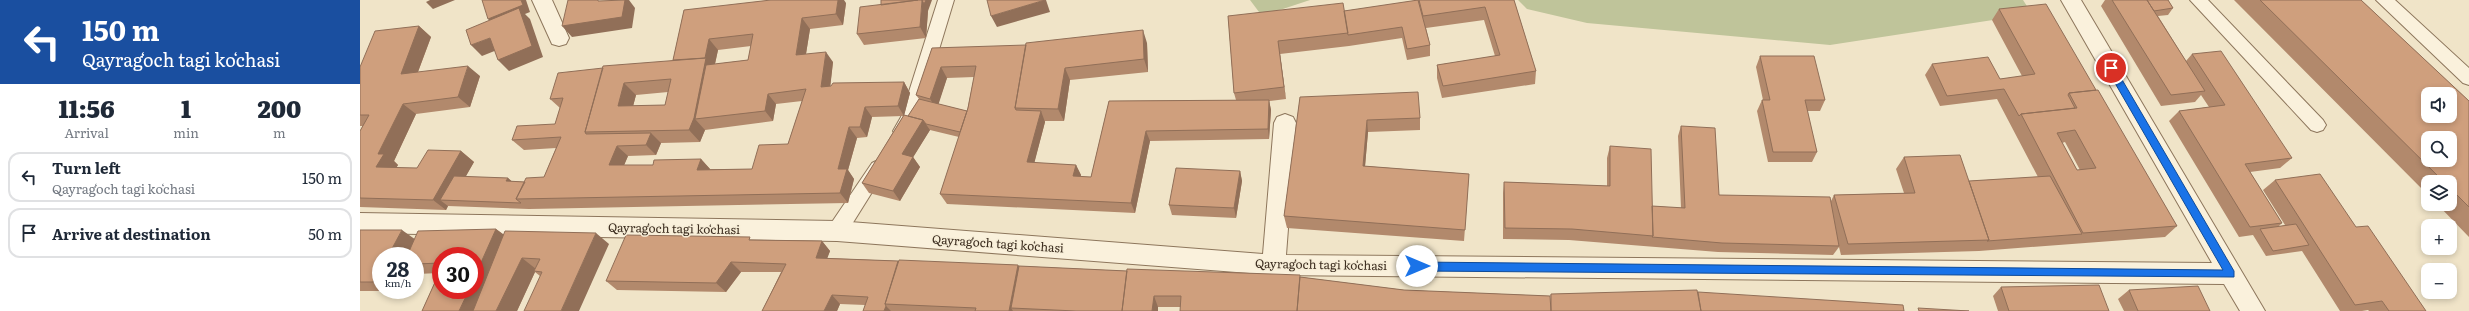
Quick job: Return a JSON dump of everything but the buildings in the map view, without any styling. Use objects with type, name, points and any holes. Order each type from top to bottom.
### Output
[{"type":"street","points":[[542,0],[559,38]]},
{"type":"street","points":[[2071,0],[2253,311]]},
{"type":"street","points":[[1274,265],[1285,123]]},
{"type":"street","name":"Qayragʻoch tagi koʻchasi","points":[[360,223],[837,231],[1274,265],[2230,274]]},
{"type":"lane","points":[[837,231],[910,119],[946,0]]},
{"type":"lane","points":[[2198,0],[2317,125]]},
{"type":"lane","points":[[2384,0],[2469,78]]},
{"type":"green space","points":[[1250,0],[1310,0],[1262,16]]},
{"type":"green space","points":[[1518,0],[2023,0],[2032,14],[1830,45],[1587,23],[1527,9]]},
{"type":"route","points":[[1417,266],[2230,274],[2111,68]]}]
